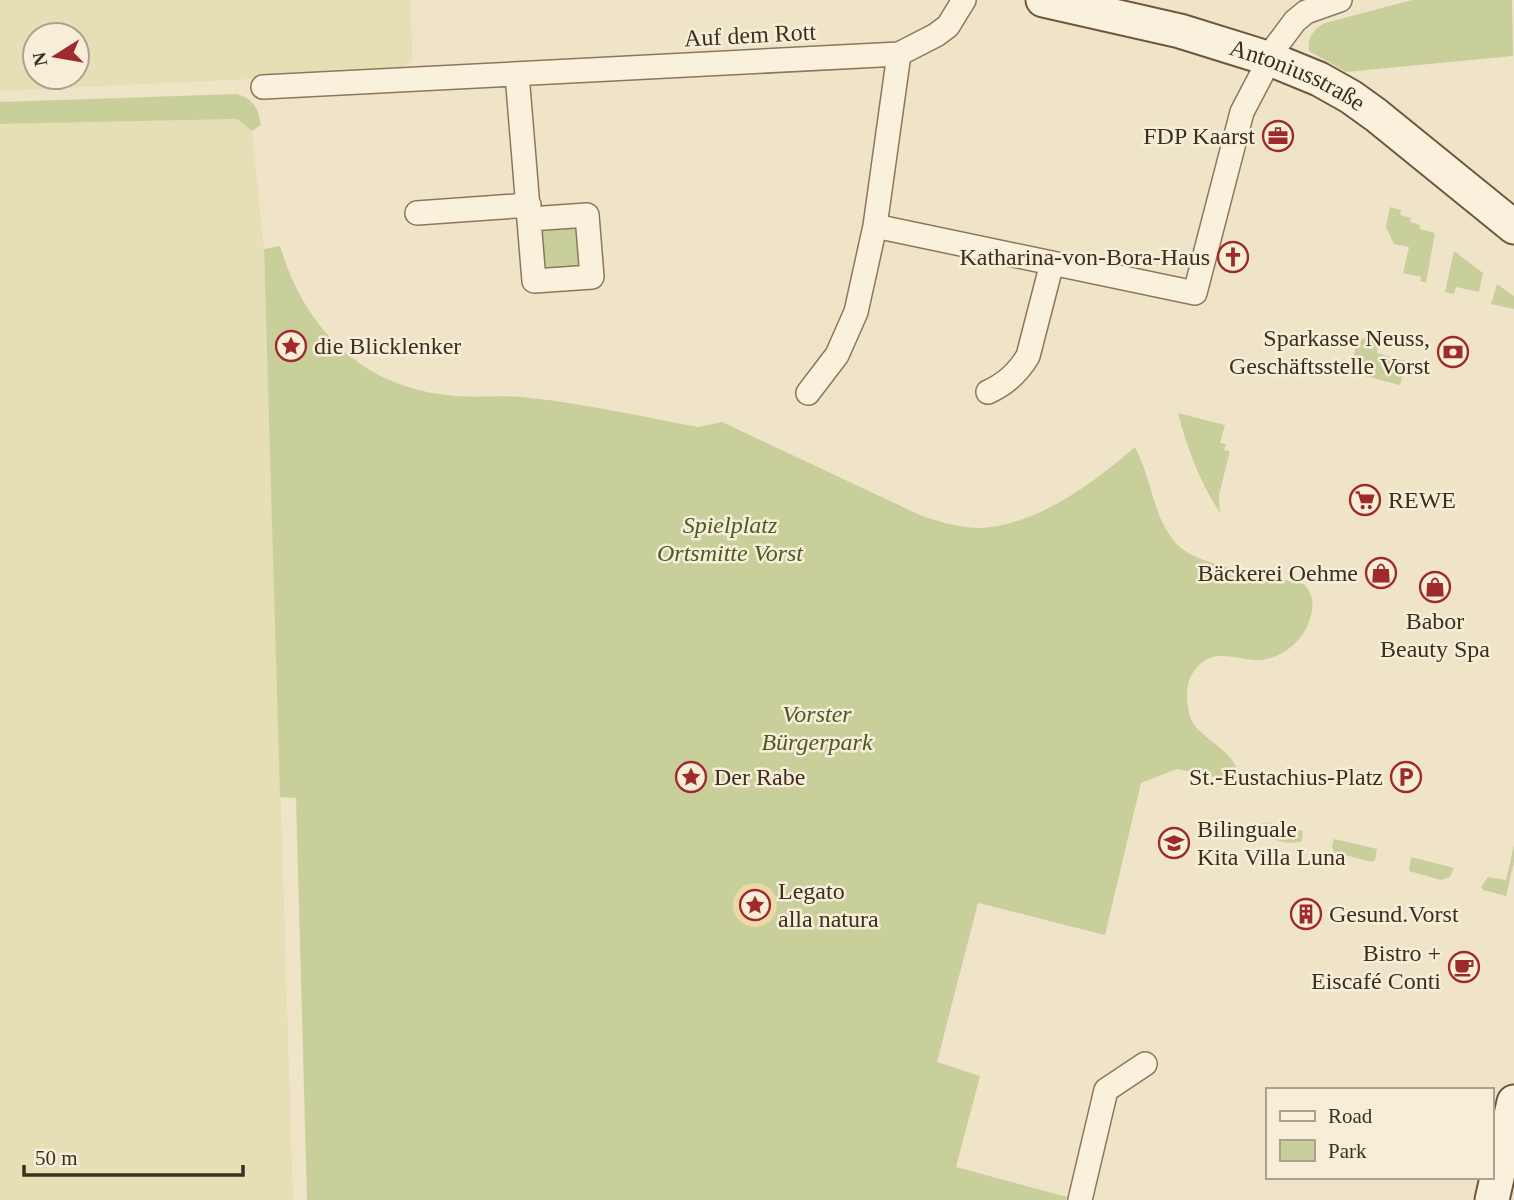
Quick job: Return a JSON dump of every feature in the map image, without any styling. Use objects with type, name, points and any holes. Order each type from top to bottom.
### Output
[{"type":"street","name":"Auf dem Rott","points":[[263,87],[900,54],[948,26],[964,0]]},
{"type":"street","name":"Antoniusstraße","points":[[1043,0],[1180,31],[1300,70],[1351,97],[1514,228]]},
{"type":"street","points":[[875,226],[1195,293],[1242,111],[1286,32],[1299,16],[1339,0]]},
{"type":"street","points":[[808,393],[827,370],[846,337],[856,312],[875,226],[900,54]]},
{"type":"street","points":[[416,213],[529,212],[517,74]]},
{"type":"street","points":[[988,392],[1010,379],[1028,356],[1052,262]]},
{"type":"street","points":[[1080,1200],[1106,1090],[1145,1064]]},
{"type":"street","points":[[1492,1200],[1514,1102]]},
{"type":"shaded area","points":[[0,0],[411,0],[412,61],[397,72],[91,87],[91,21],[21,21],[21,90],[0,91]]},
{"type":"shaded area","points":[[237,119],[252,131],[264,249],[293,1200],[0,1200],[0,124]]},
{"type":"green space","points":[[1412,0],[1512,0],[1513,56],[1346,72],[1309,51],[1312,34],[1325,23]]},
{"type":"green space","points":[[237,94],[257,109],[261,125],[252,131],[237,119],[0,124],[0,102]]},
{"type":"green space","points":[[1390,207],[1401,210],[1400,215],[1411,218],[1410,222],[1420,225],[1420,229],[1435,233],[1426,283],[1420,281],[1421,277],[1403,273],[1409,247],[1394,244],[1386,227]]},
{"type":"green space","points":[[576,228],[579,231],[579,267],[543,267],[541,230]]},
{"type":"green space","name":"Vorster Bürgerpark","points":[[280,246],[290,275],[320,326],[362,365],[387,379],[415,389],[457,396],[520,397],[552,401],[698,427],[722,422],[922,516],[973,528],[1001,525],[1043,511],[1102,474],[1135,447],[1162,522],[1181,548],[1222,566],[1304,584],[1311,596],[1311,614],[1302,635],[1289,649],[1264,659],[1213,657],[1192,674],[1187,694],[1191,719],[1197,729],[1229,756],[1238,772],[1237,782],[1177,769],[1141,783],[1105,935],[978,903],[937,1062],[980,1076],[956,1167],[1067,1197],[1066,1200],[307,1200],[296,798],[280,797],[264,249]]},
{"type":"green space","points":[[1454,251],[1483,273],[1479,292],[1456,287],[1454,294],[1445,292]]},
{"type":"green space","points":[[1497,284],[1514,296],[1514,309],[1491,304]]},
{"type":"green space","points":[[1366,334],[1380,338],[1377,353],[1406,361],[1400,385],[1365,376],[1355,367],[1354,354],[1358,338],[1365,339]]},
{"type":"green space","points":[[1178,413],[1225,425],[1220,443],[1226,444],[1224,450],[1230,451],[1219,495],[1220,513],[1195,465]]},
{"type":"green space","points":[[1264,822],[1303,831],[1302,841],[1285,842],[1268,837],[1259,831],[1260,824]]},
{"type":"green space","points":[[1334,839],[1377,849],[1375,860],[1372,862],[1334,852]]},
{"type":"green space","points":[[1514,845],[1514,862],[1506,896],[1483,890],[1481,887],[1488,877],[1506,880]]},
{"type":"green space","points":[[1411,857],[1454,868],[1450,877],[1441,880],[1409,871]]},
{"type":"sand","points":[[755,883],[764,884],[771,889],[776,896],[776,914],[771,921],[764,926],[755,927],[746,926],[739,921],[734,914],[733,905],[734,896],[739,889],[746,884]]},
{"type":"place","name":"FDP Kaarst","points":[[1278,136]]},
{"type":"place","name":"Katharina-von-Bora-Haus","points":[[1233,257]]},
{"type":"place","name":"die Blicklenker","points":[[291,346]]},
{"type":"place","name":"Sparkasse Neuss, Geschäftsstelle Vorst","points":[[1453,352]]},
{"type":"place","name":"REWE","points":[[1365,500]]},
{"type":"place","name":"Bäckerei Oehme","points":[[1381,573]]},
{"type":"place","name":"Babor Beauty Spa","points":[[1435,587]]},
{"type":"place","name":"Der Rabe","points":[[691,777]]},
{"type":"place","name":"St.-Eustachius-Platz","points":[[1406,777]]},
{"type":"place","name":"Bilinguale Kita Villa Luna","points":[[1174,843]]},
{"type":"place","name":"Legato alla natura","points":[[755,905]]},
{"type":"place","name":"Gesund.Vorst","points":[[1306,914]]},
{"type":"place","name":"Bistro + Eiscafé Conti","points":[[1464,967]]},
{"type":"park label","name":"Spielplatz Ortsmitte Vorst","points":[[730,539]]}]
